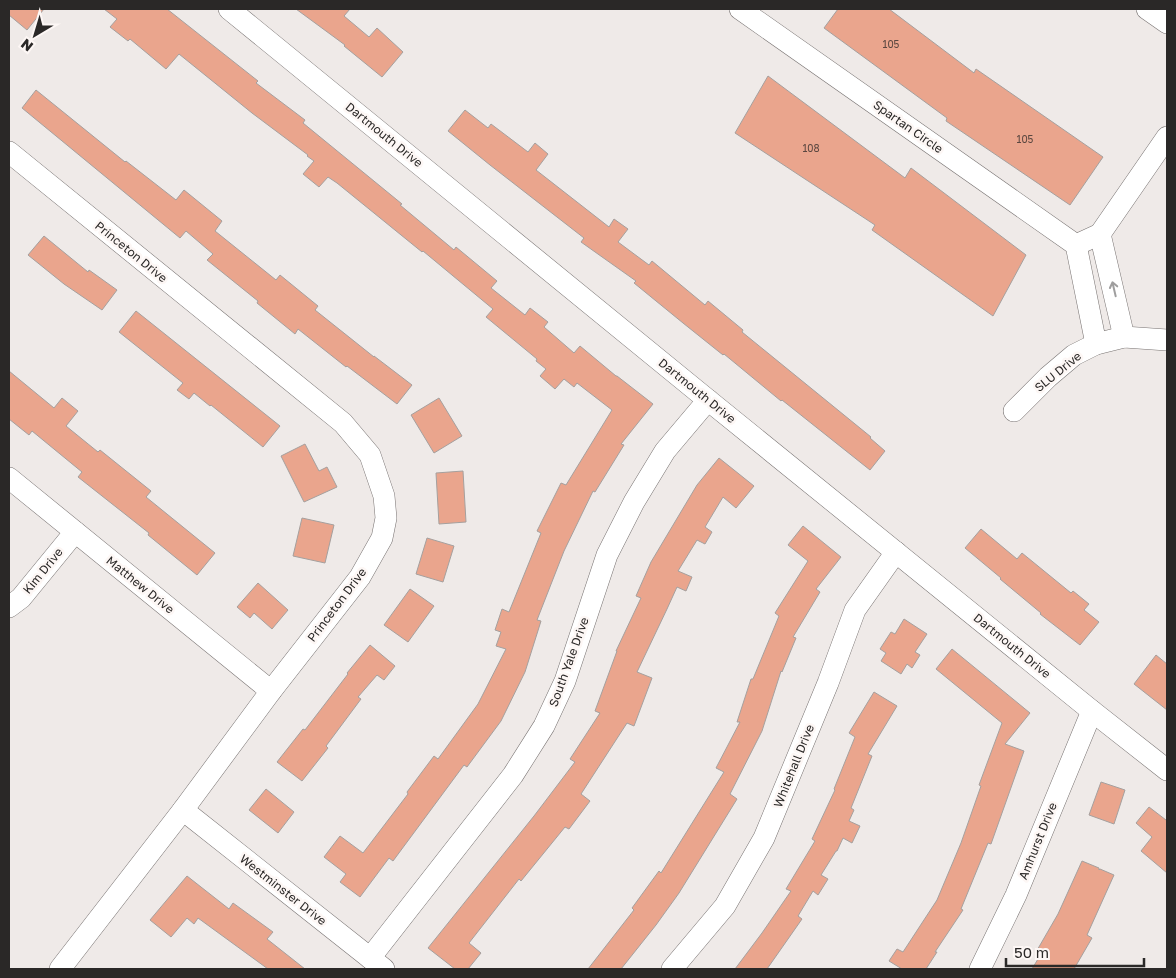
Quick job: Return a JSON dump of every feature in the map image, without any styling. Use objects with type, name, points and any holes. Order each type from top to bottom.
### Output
[{"type":"street","name":"Dartmouth Drive","points":[[230,9],[708,400],[1167,770]]},
{"type":"street","name":"Spartan Circle","points":[[740,9],[1076,245]]},
{"type":"street","points":[[1147,9],[1167,23]]},
{"type":"street","points":[[1096,344],[1076,245],[1100,234],[1167,137]]},
{"type":"street","name":"Princeton Drive","points":[[9,152],[343,423],[370,455],[384,496],[386,518],[382,538],[360,578],[60,969]]},
{"type":"street","points":[[1100,234],[1124,337]]},
{"type":"street","name":"SLU Drive","points":[[1014,411],[1048,377],[1074,355],[1096,344],[1124,337],[1167,340]]},
{"type":"street","name":"South Yale Drive","points":[[377,964],[513,775],[544,726],[564,681],[610,548],[634,502],[666,451],[708,400]]},
{"type":"street","name":"Matthew Drive","points":[[9,478],[271,692]]},
{"type":"street","name":"Kim Drive","points":[[9,607],[21,598],[75,532]]},
{"type":"street","name":"Whitehall Drive","points":[[672,969],[725,906],[764,838],[828,684],[855,610],[896,552]]},
{"type":"street","name":"Amhurst Drive","points":[[980,969],[1016,896],[1092,711]]},
{"type":"street","name":"Westminster Drive","points":[[182,810],[377,964]]},
{"type":"building","points":[[9,9],[44,9],[27,30],[9,15]]},
{"type":"building","points":[[104,9],[167,9],[258,81],[256,83],[305,120],[303,123],[402,204],[400,205],[454,250],[456,247],[497,281],[491,288],[525,315],[530,308],[548,322],[544,327],[574,353],[580,346],[653,404],[621,444],[624,445],[595,492],[593,491],[564,551],[537,620],[541,621],[525,672],[501,721],[467,767],[464,765],[393,861],[389,858],[360,897],[340,882],[346,874],[324,857],[340,836],[363,853],[434,756],[438,759],[478,704],[506,649],[496,646],[501,632],[495,630],[502,609],[509,612],[541,533],[537,531],[561,483],[566,485],[612,410],[577,383],[574,387],[564,379],[555,389],[540,376],[546,369],[536,361],[537,359],[486,317],[493,309],[337,183],[328,177],[319,187],[303,174],[314,161],[308,155],[179,54],[166,69],[130,39],[128,41],[110,27],[117,19]]},
{"type":"building","points":[[296,9],[350,9],[344,16],[369,37],[377,28],[403,52],[382,77],[345,45]]},
{"type":"building","points":[[838,9],[889,9],[974,73],[976,69],[1103,157],[1070,205],[946,121],[947,118],[824,28]]},
{"type":"building","points":[[768,76],[905,178],[911,168],[1026,255],[993,316],[872,230],[875,225],[735,133]]},
{"type":"building","points":[[36,90],[125,162],[176,200],[184,190],[222,221],[215,231],[276,280],[280,275],[318,306],[315,310],[412,385],[397,404],[298,329],[295,334],[207,260],[213,254],[186,231],[180,238],[22,108]]},
{"type":"building","points":[[465,110],[488,128],[491,124],[528,152],[535,143],[548,154],[536,170],[609,227],[614,219],[628,229],[618,242],[649,265],[652,261],[705,305],[708,301],[743,330],[742,332],[871,437],[885,451],[870,470],[683,323],[634,283],[636,281],[581,242],[584,238],[448,131]]},
{"type":"building","points":[[44,236],[88,272],[89,270],[117,290],[102,310],[64,284],[28,255]]},
{"type":"building","points":[[136,311],[280,426],[263,447],[194,393],[189,399],[177,390],[183,383],[119,332]]},
{"type":"building","points":[[9,371],[54,408],[62,398],[78,411],[66,426],[98,452],[100,450],[151,491],[146,497],[215,553],[197,575],[148,535],[149,533],[78,477],[82,472],[32,431],[29,435],[9,419]]},
{"type":"building","points":[[439,398],[462,436],[434,453],[411,415]]},
{"type":"building","points":[[305,444],[319,471],[327,467],[337,487],[304,502],[281,456]]},
{"type":"building","points":[[719,458],[754,486],[736,508],[723,497],[705,527],[712,532],[705,544],[697,540],[678,571],[692,577],[686,591],[677,587],[637,672],[652,678],[634,726],[627,723],[581,794],[590,801],[569,829],[565,827],[521,881],[519,879],[469,943],[481,953],[468,969],[455,969],[428,948],[575,762],[570,759],[600,713],[595,711],[616,651],[641,598],[636,596],[651,562],[697,485]]},
{"type":"building","points":[[463,471],[466,522],[439,524],[436,473]]},
{"type":"building","points":[[302,518],[334,525],[325,563],[293,556]]},
{"type":"building","points":[[803,526],[841,557],[816,589],[820,592],[793,637],[796,638],[781,671],[762,731],[730,794],[737,799],[679,893],[621,969],[588,969],[634,910],[632,908],[659,871],[661,873],[724,772],[716,768],[740,722],[737,722],[751,679],[753,679],[779,616],[775,613],[808,561],[788,545]]},
{"type":"building","points":[[981,529],[1017,559],[1022,553],[1071,593],[1073,591],[1089,604],[1084,610],[1099,622],[1080,645],[1040,614],[965,548]]},
{"type":"building","points":[[427,538],[454,546],[443,582],[416,574]]},
{"type":"building","points":[[258,583],[288,610],[272,629],[254,613],[250,618],[237,607]]},
{"type":"building","points":[[410,589],[434,606],[408,642],[384,625]]},
{"type":"building","points":[[904,619],[927,634],[915,652],[920,655],[912,668],[907,664],[901,674],[881,661],[886,653],[880,649],[891,632],[895,634]]},
{"type":"building","points":[[370,645],[395,666],[384,680],[377,675],[358,697],[361,699],[326,746],[328,748],[302,781],[277,762],[303,729],[305,730]]},
{"type":"building","points":[[952,649],[1030,713],[1005,744],[1024,751],[991,844],[988,843],[961,909],[963,910],[926,969],[902,969],[889,961],[897,949],[903,952],[937,900],[961,843],[981,786],[979,785],[1002,723],[936,669]]},
{"type":"building","points":[[1156,655],[1167,664],[1167,710],[1134,684]]},
{"type":"building","points":[[874,692],[897,706],[868,754],[872,756],[851,808],[854,810],[849,821],[860,826],[852,843],[843,838],[821,875],[828,879],[818,895],[813,891],[798,916],[802,919],[767,969],[735,969],[791,891],[786,889],[815,841],[812,839],[835,790],[855,737],[849,733]]},
{"type":"building","points":[[1101,782],[1125,790],[1114,824],[1089,815]]},
{"type":"building","points":[[266,789],[294,812],[278,833],[249,810]]},
{"type":"building","points":[[1149,807],[1166,820],[1167,818],[1167,873],[1141,851],[1152,837],[1136,823]]},
{"type":"building","points":[[1082,861],[1114,875],[1087,935],[1092,938],[1074,969],[1032,969],[1041,954],[1036,952],[1058,914]]},
{"type":"building","points":[[187,876],[229,909],[233,903],[273,932],[267,939],[305,969],[268,969],[198,918],[194,924],[187,918],[171,937],[150,920]]}]
